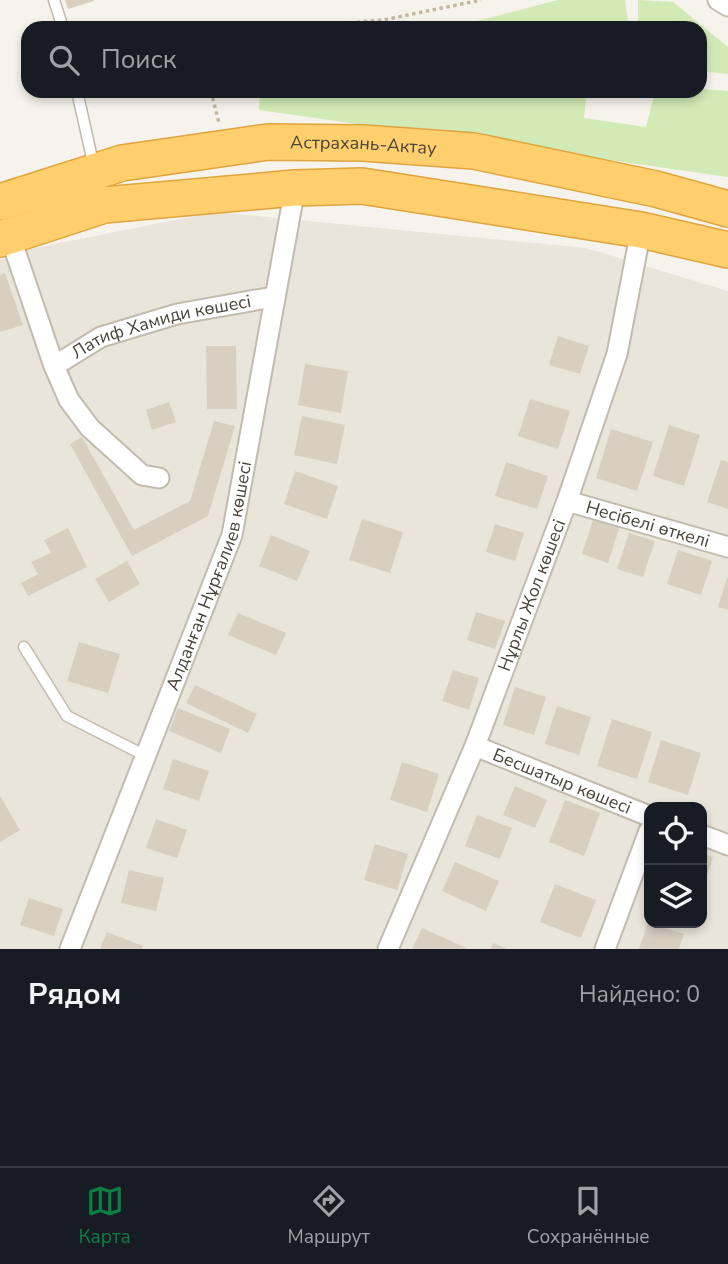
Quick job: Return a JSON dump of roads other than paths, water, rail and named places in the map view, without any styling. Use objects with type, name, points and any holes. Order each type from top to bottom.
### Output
[{"type":"highway","name":"Астрахань-Актау","points":[[0,202],[122,163],[268,142],[363,142],[474,151],[656,189],[728,209]]},
{"type":"highway","points":[[362,186],[363,142]]},
{"type":"highway","points":[[5,238],[104,205],[295,188],[362,186],[641,230],[728,250]]},
{"type":"street","points":[[718,0],[728,6]]},
{"type":"street","name":"Алданған Нұрғалиев көшесі","points":[[70,949],[232,535],[273,297],[295,188]]},
{"type":"street","name":"Нұрлы Жол көшесі","points":[[388,949],[475,746],[567,500],[617,354],[641,230]]},
{"type":"street","points":[[5,238],[69,400],[90,428],[142,475],[159,478]]},
{"type":"street","name":"Латиф Хамиди көшесі","points":[[54,366],[101,337],[177,314],[273,297]]},
{"type":"street","name":"Несібелі өткелі","points":[[567,500],[728,547]]},
{"type":"street","name":"Бесшатыр көшесі","points":[[475,746],[644,814]]},
{"type":"street","points":[[707,837],[728,845]]},
{"type":"street","points":[[605,949],[644,844]]},
{"type":"lane","points":[[54,0],[61,21]]},
{"type":"lane","points":[[79,98],[94,170]]},
{"type":"lane","points":[[24,647],[67,716],[146,756]]}]
